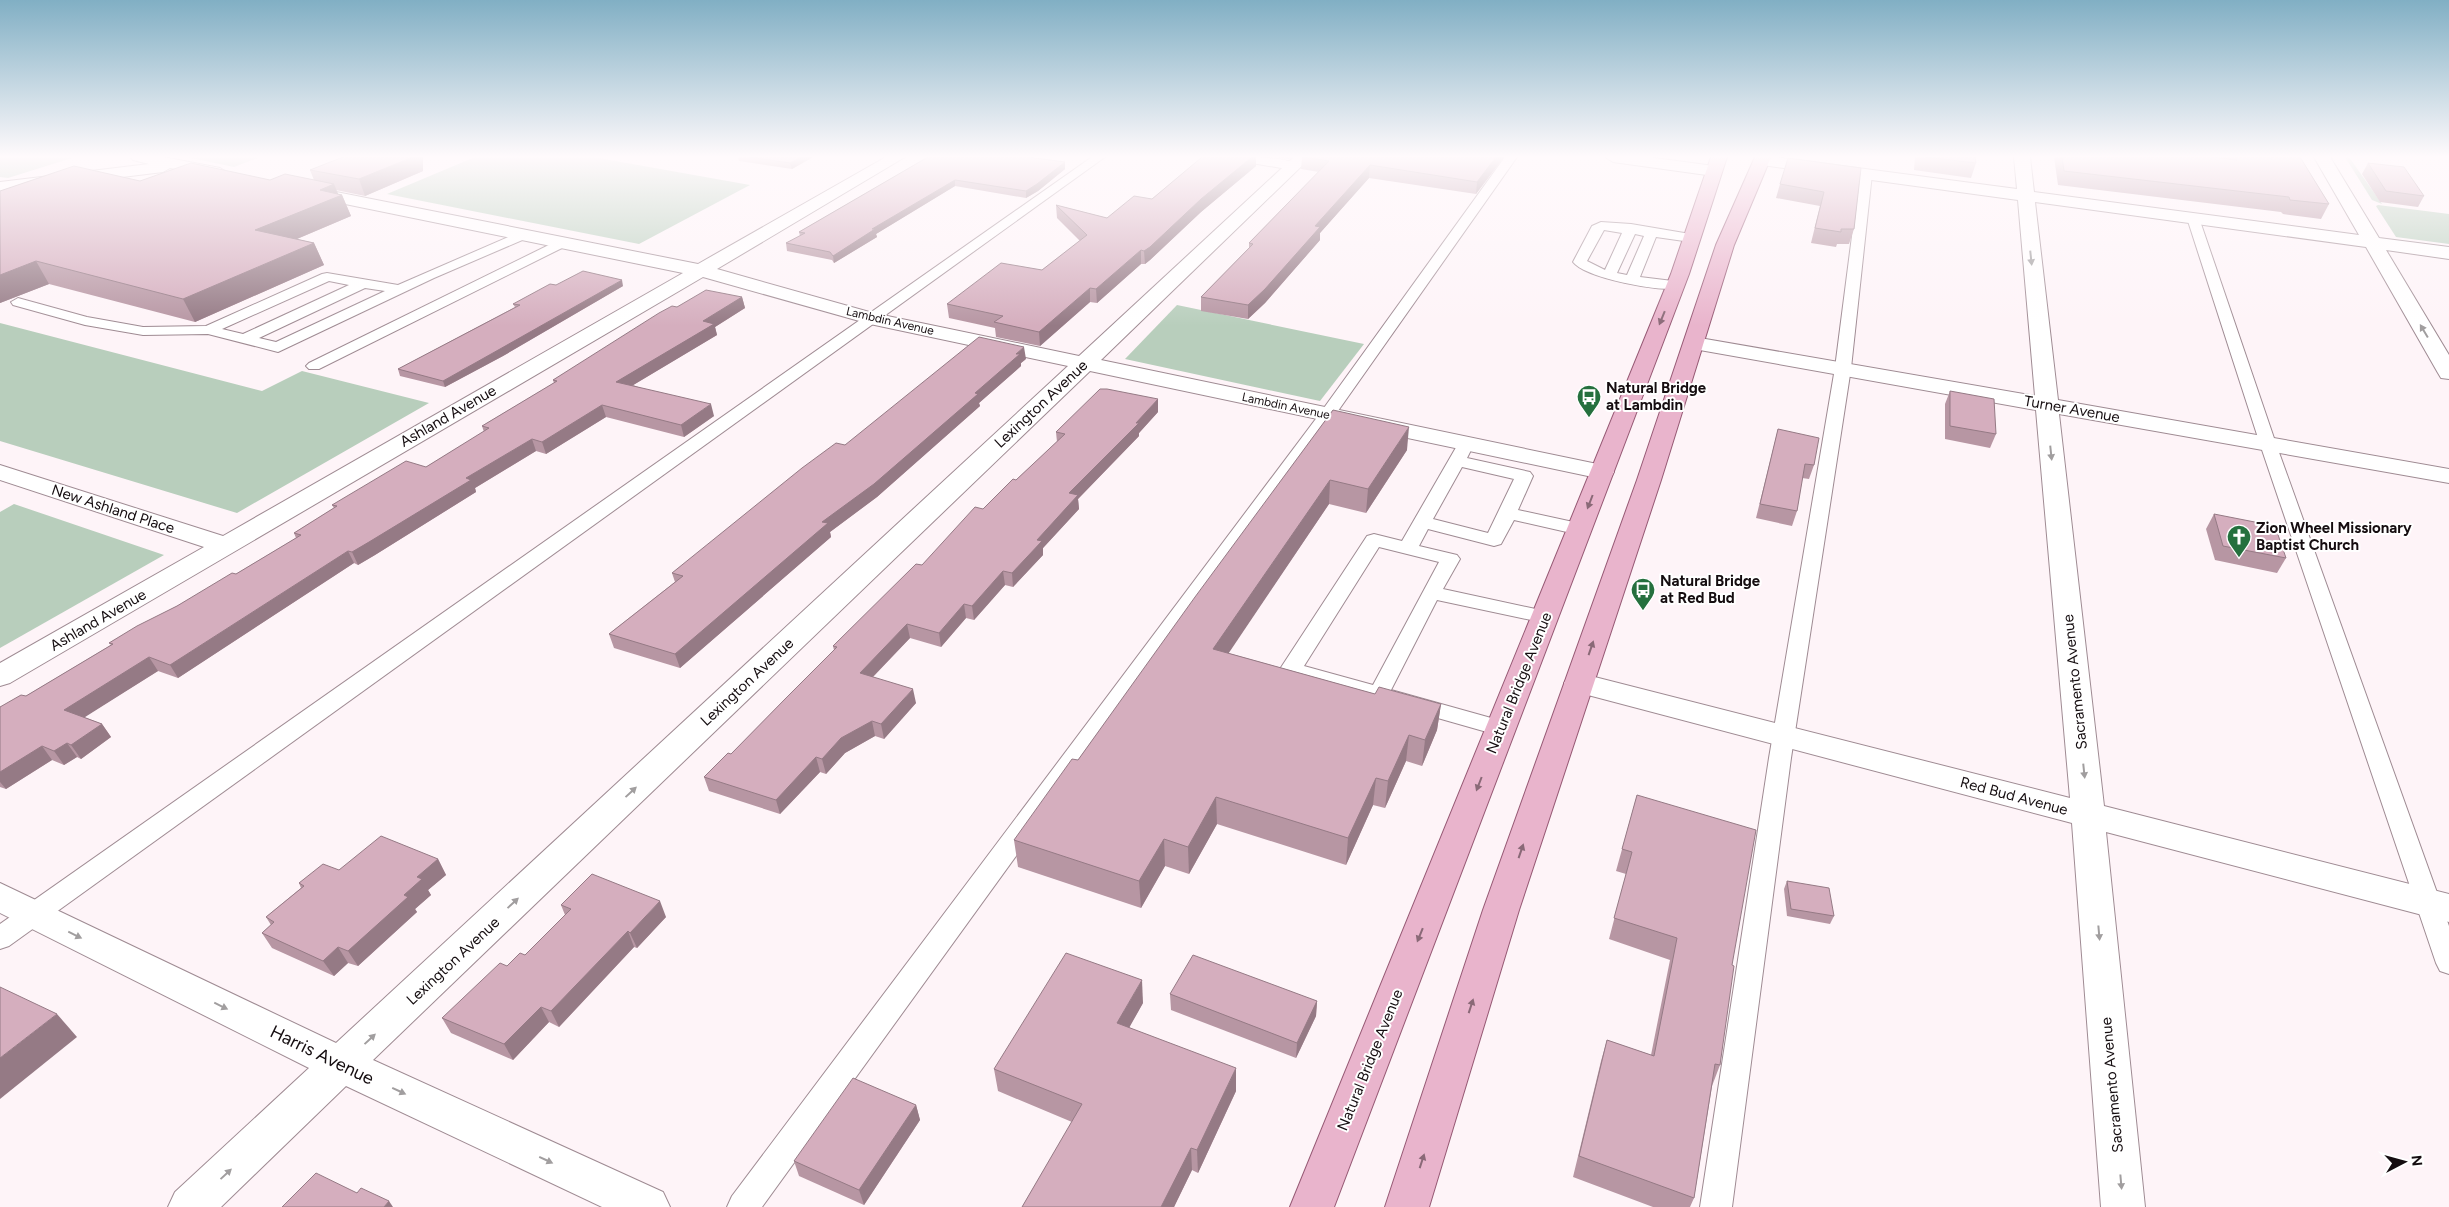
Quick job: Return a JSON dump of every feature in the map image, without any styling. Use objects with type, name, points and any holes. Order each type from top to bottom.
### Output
[{"type":"main road","name":"Natural Bridge Avenue","points":[[1312,1207],[1676,285],[1700,213]]},
{"type":"main road","points":[[1407,1207],[1501,910],[1694,343],[1724,245],[1738,213]]},
{"type":"street","name":"Lambdin Avenue","points":[[416,213],[698,270],[870,318],[1327,415],[1461,453],[1602,472]]},
{"type":"street","name":"Ashland Avenue","points":[[0,676],[794,213]]},
{"type":"street","name":"Lexington Avenue","points":[[190,1207],[1243,213]]},
{"type":"street","name":"Sacramento Avenue","points":[[2026,213],[2088,815],[2123,1207]]},
{"type":"street","points":[[2159,213],[2449,252]]},
{"type":"street","points":[[2354,213],[2449,374]]},
{"type":"street","name":"Turner Avenue","points":[[1694,343],[2449,476]]},
{"type":"street","name":"New Ashland Place","points":[[0,472],[225,545]]},
{"type":"street","name":"Red Bud Avenue","points":[[1578,683],[2438,905]]},
{"type":"street","name":"Harris Avenue","points":[[0,897],[33,915],[342,1065],[648,1207]]},
{"type":"lane","points":[[0,938],[1019,213]]},
{"type":"lane","points":[[742,1207],[1327,415],[1471,213]]},
{"type":"lane","points":[[1716,1207],[1784,736],[1843,368],[1861,213]]},
{"type":"lane","points":[[2193,218],[2268,444],[2438,905],[2449,963]]},
{"type":"lane","points":[[1676,285],[1609,275],[1584,268],[1580,262],[1596,229],[1610,226],[1692,238]]},
{"type":"lane","points":[[1609,275],[1631,228]]},
{"type":"lane","points":[[1632,278],[1652,232]]},
{"type":"lane","points":[[18,302],[85,321],[142,331],[208,330],[278,346],[399,289],[522,235]]},
{"type":"lane","points":[[314,366],[562,243]]},
{"type":"lane","points":[[208,330],[327,277],[399,289]]},
{"type":"lane","points":[[245,339],[364,283]]},
{"type":"lane","points":[[1408,548],[1461,453],[1524,476],[1494,540],[1423,522]]},
{"type":"lane","points":[[1508,513],[1580,529]]},
{"type":"lane","points":[[1379,694],[1450,559],[1374,540],[1291,669],[1379,694],[1501,728]]},
{"type":"lane","points":[[1431,593],[1545,617]]},
{"type":"green space","points":[[484,213],[697,213],[639,244]]},
{"type":"green space","points":[[2381,213],[2449,214],[2449,244],[2396,237]]},
{"type":"green space","points":[[1177,305],[1364,344],[1320,401],[1125,359]]},
{"type":"green space","points":[[0,323],[262,391],[302,371],[429,403],[237,513],[0,441]]},
{"type":"green space","points":[[14,504],[164,555],[0,648],[0,512]]},
{"type":"building","points":[[0,213],[296,213],[255,230],[314,243],[183,299],[36,261],[0,275]]},
{"type":"building","points":[[831,213],[899,213],[833,256],[830,252],[786,243],[805,233],[799,232]]},
{"type":"building","points":[[1065,213],[1089,213],[1107,218],[1113,213],[1186,213],[1150,247],[1144,251],[1141,250],[1096,289],[1090,288],[1039,332],[994,322],[1003,316],[947,304],[1001,263],[1042,270],[1087,235]]},
{"type":"building","points":[[1278,213],[1326,213],[1315,226],[1320,227],[1265,289],[1248,305],[1201,297],[1253,244],[1249,243]]},
{"type":"building","points":[[1819,213],[1856,213],[1854,229],[1841,229],[1841,232],[1815,228]]},
{"type":"building","points":[[583,271],[622,280],[443,381],[398,369],[520,305],[513,304],[550,284],[556,285]]},
{"type":"building","points":[[706,290],[742,297],[703,321],[714,324],[616,382],[711,404],[681,425],[602,405],[542,442],[532,439],[466,478],[471,480],[352,552],[348,551],[170,665],[149,657],[64,710],[102,724],[71,745],[67,743],[54,751],[42,746],[0,772],[0,707],[21,695],[26,696],[113,644],[109,643],[137,626],[177,606],[232,573],[236,574],[301,535],[294,533],[337,506],[332,505],[406,461],[426,467],[489,428],[482,426],[557,381],[553,380],[659,313],[672,306],[677,307]]},
{"type":"building","points":[[979,337],[1024,347],[1016,354],[1020,354],[975,393],[978,394],[874,484],[822,522],[828,523],[675,654],[609,634],[683,576],[672,573],[802,468],[836,443],[845,445]]},
{"type":"building","points":[[1100,389],[1158,399],[1136,423],[1139,423],[1069,493],[1078,495],[1037,540],[1042,541],[1012,573],[1003,571],[972,606],[964,604],[939,633],[907,624],[860,673],[913,689],[881,724],[872,721],[841,738],[822,759],[816,757],[776,800],[704,777],[728,753],[731,754],[837,647],[833,646],[916,564],[922,565],[975,507],[983,509],[1013,479],[1016,480],[1065,434],[1056,432]]},
{"type":"building","points":[[1950,391],[1994,399],[1996,434],[1950,426]]},
{"type":"building","points":[[1333,410],[1409,427],[1368,489],[1330,480],[1213,649],[1375,694],[1379,687],[1441,704],[1425,740],[1409,735],[1388,781],[1376,778],[1348,838],[1216,797],[1188,847],[1164,839],[1139,881],[1014,840],[1072,759],[1078,760]]},
{"type":"building","points":[[1778,429],[1819,438],[1814,465],[1805,464],[1797,511],[1760,504]]},
{"type":"building","points":[[2214,514],[2275,526],[2286,558],[2223,546]]},
{"type":"building","points":[[1637,795],[1756,830],[1732,965],[1734,966],[1720,1065],[1715,1064],[1694,1198],[1579,1156],[1607,1040],[1654,1056],[1677,938],[1614,918],[1632,852],[1622,849]]},
{"type":"building","points":[[381,836],[438,859],[417,877],[422,879],[404,895],[408,897],[348,951],[338,947],[323,961],[262,933],[274,922],[266,917],[304,886],[299,883],[323,864],[339,870]]},
{"type":"building","points":[[592,874],[660,901],[630,933],[628,931],[551,1011],[541,1007],[504,1044],[442,1018],[500,963],[507,966],[520,953],[525,955],[571,909],[561,905]]},
{"type":"building","points":[[1787,881],[1829,888],[1834,916],[1791,909]]},
{"type":"building","points":[[1066,953],[1142,980],[1117,1023],[1236,1068],[1197,1150],[1191,1148],[1161,1207],[1022,1207],[1082,1104],[994,1069]]},
{"type":"building","points":[[1193,955],[1317,1001],[1297,1043],[1170,994]]},
{"type":"building","points":[[0,987],[57,1014],[0,1058]]},
{"type":"building","points":[[853,1078],[916,1105],[859,1190],[794,1161]]},
{"type":"building","points":[[316,1173],[357,1193],[361,1188],[389,1201],[384,1207],[282,1207]]},
{"type":"place","name":"Natural Bridge at Lambdin","points":[[1589,418]]},
{"type":"place","name":"Zion Wheel Missionary Baptist Church","points":[[2239,558]]},
{"type":"place","name":"Natural Bridge at Red Bud","points":[[1643,611]]}]
